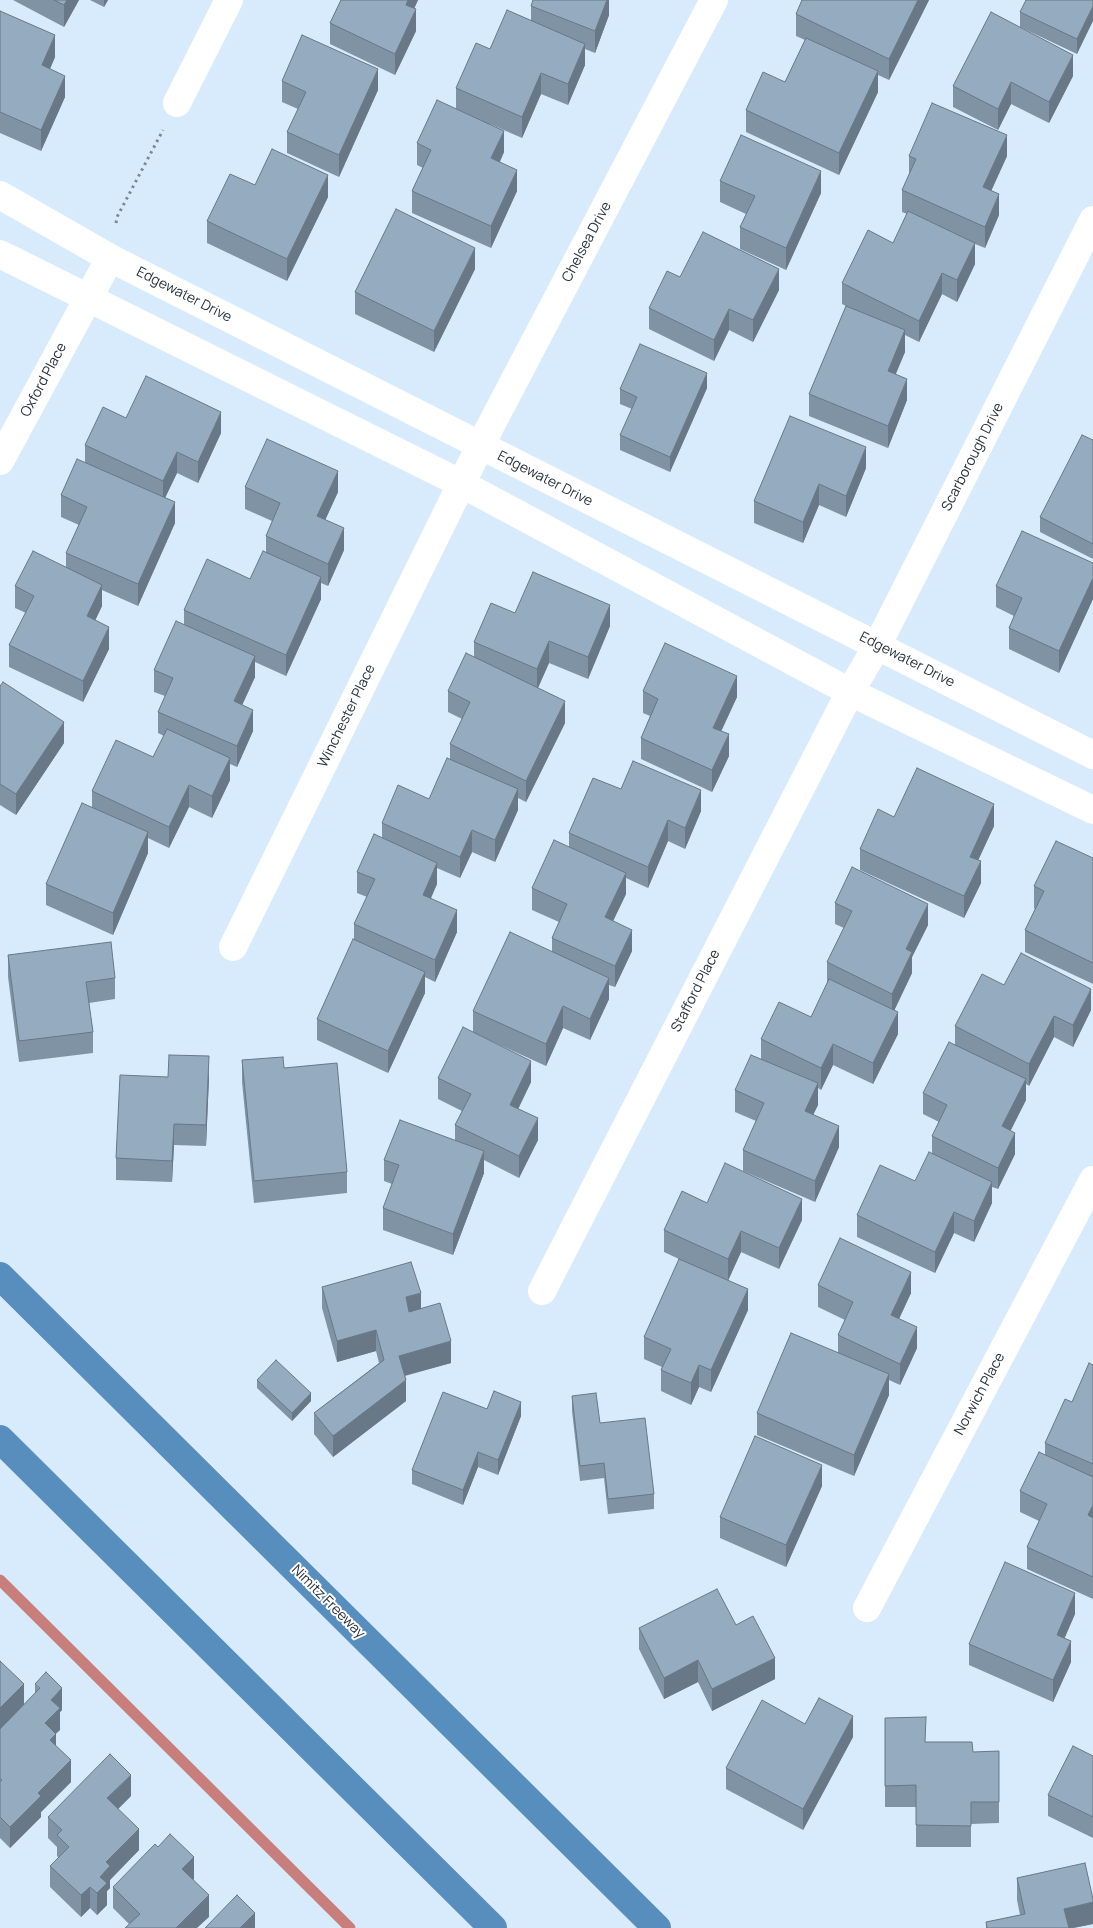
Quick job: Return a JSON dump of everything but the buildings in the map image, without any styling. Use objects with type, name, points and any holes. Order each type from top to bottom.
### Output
[{"type":"highway","name":"Nimitz Freeway","points":[[0,1276],[657,1928]]},
{"type":"highway","points":[[0,1439],[493,1928]]},
{"type":"street","points":[[177,103],[229,0]]},
{"type":"street","name":"Chelsea Drive","points":[[462,484],[480,446],[714,0]]},
{"type":"street","name":"Edgewater Drive","points":[[0,195],[110,258],[1093,755]]},
{"type":"street","name":"Scarborough Drive","points":[[850,692],[877,646],[1093,220]]},
{"type":"street","points":[[0,254],[462,484],[850,692],[1093,810]]},
{"type":"street","name":"Oxford Place","points":[[0,462],[110,258]]},
{"type":"street","name":"Winchester Place","points":[[232,947],[462,484]]},
{"type":"street","name":"Stafford Place","points":[[542,1291],[850,692]]},
{"type":"street","name":"Norwich Place","points":[[866,1608],[1093,1180]]},
{"type":"path","points":[[110,258],[117,217],[177,103]]},
{"type":"waterway","points":[[0,1580],[350,1928]]}]
